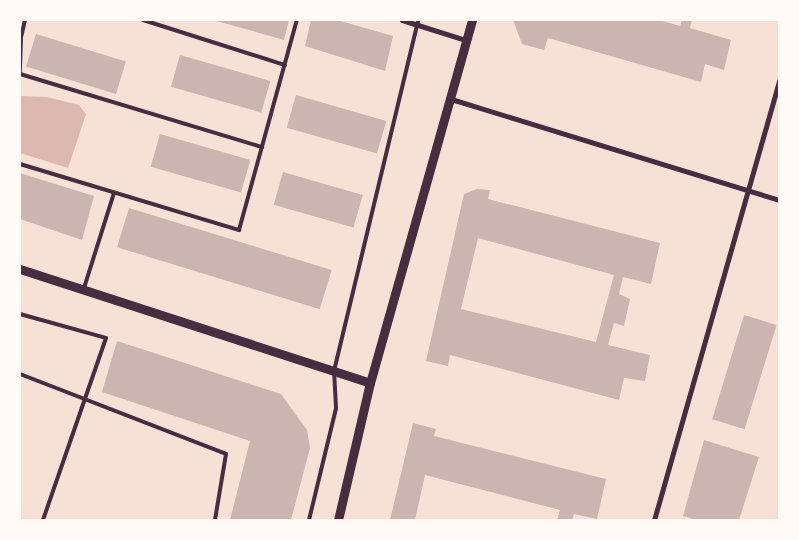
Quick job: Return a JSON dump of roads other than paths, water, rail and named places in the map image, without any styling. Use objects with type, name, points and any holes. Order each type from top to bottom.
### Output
[{"type":"street","points":[[402,20],[418,22],[466,40]]},
{"type":"street","points":[[338,520],[370,383],[472,20]]},
{"type":"street","points":[[654,520],[779,80]]},
{"type":"street","points":[[450,98],[779,200]]},
{"type":"street","points":[[20,269],[370,383]]},
{"type":"lane","points":[[26,20],[21,38],[20,74],[262,147]]},
{"type":"lane","points":[[143,20],[285,64]]},
{"type":"lane","points":[[20,164],[239,230],[297,20]]},
{"type":"lane","points":[[309,520],[336,408],[334,371],[418,22]]},
{"type":"lane","points":[[83,290],[114,193]]},
{"type":"lane","points":[[20,314],[106,338],[43,520]]},
{"type":"lane","points":[[20,374],[226,454],[215,520]]}]
